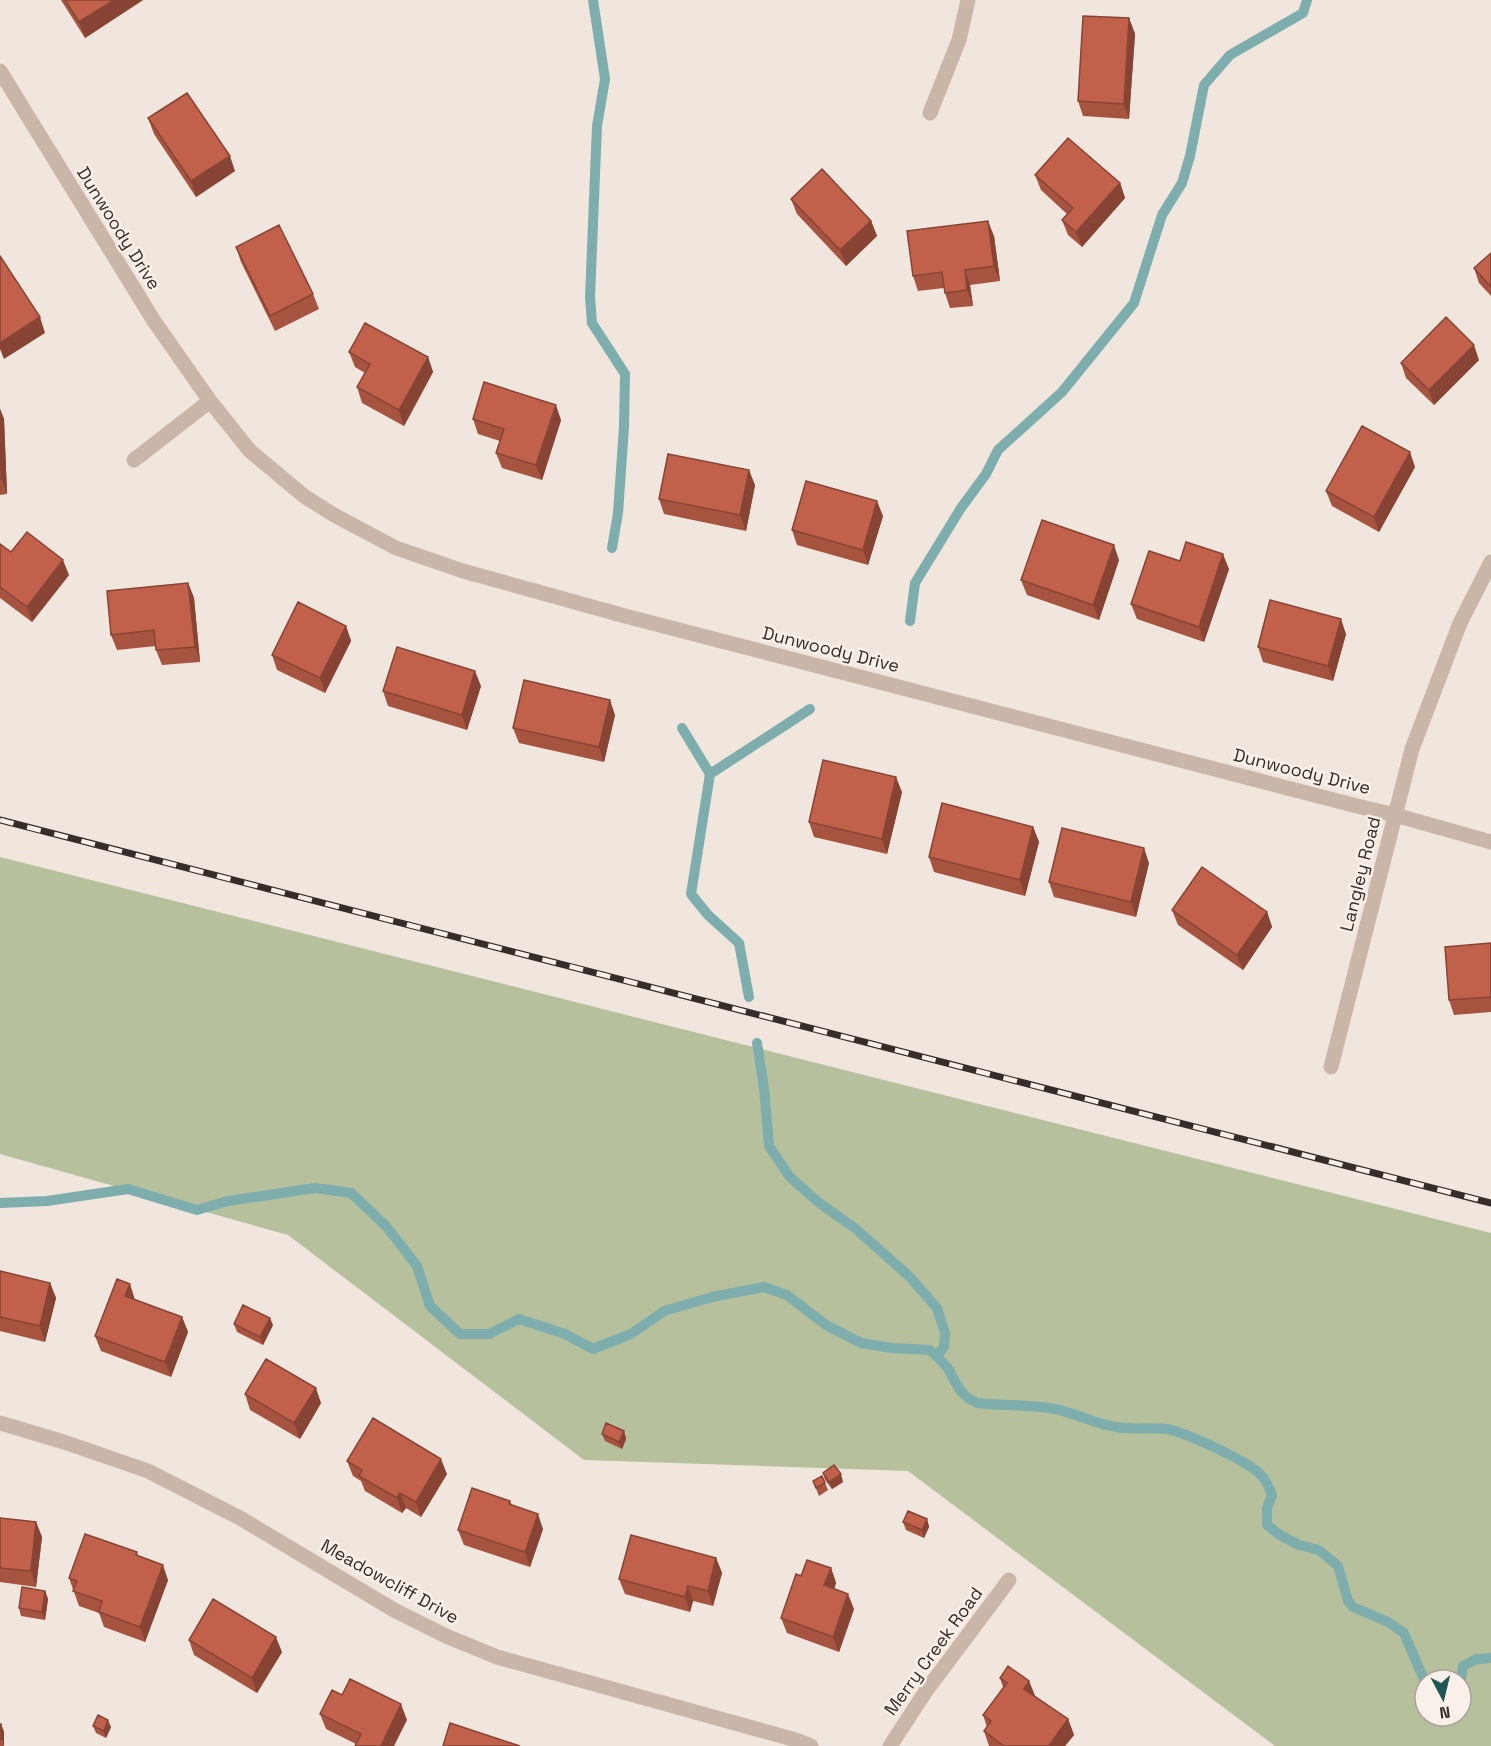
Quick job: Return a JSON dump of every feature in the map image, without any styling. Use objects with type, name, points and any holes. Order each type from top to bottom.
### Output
[{"type":"street","points":[[930,113],[959,40],[968,0]]},
{"type":"street","name":"Dunwoody Drive","points":[[0,71],[154,321],[210,401],[250,451],[304,496],[333,515],[408,552],[463,571],[626,616],[1345,803],[1395,814],[1491,842]]},
{"type":"street","points":[[134,460],[210,401]]},
{"type":"street","name":"Langley Road","points":[[1331,1067],[1416,738],[1460,623],[1491,562]]},
{"type":"street","name":"Meadowcliff Drive","points":[[0,1423],[148,1471],[240,1518],[394,1610],[487,1653],[556,1674],[698,1711],[811,1746]]},
{"type":"street","name":"Merry Creek Road","points":[[890,1746],[926,1691],[1009,1580]]},
{"type":"green space","points":[[0,857],[1491,1233],[1491,1746],[1275,1746],[908,1471],[584,1460],[288,1235],[0,1154]]},
{"type":"building","points":[[65,0],[114,0],[79,22]]},
{"type":"building","points":[[1083,16],[1129,18],[1124,104],[1078,101]]},
{"type":"building","points":[[187,93],[230,156],[191,181],[148,118]]},
{"type":"building","points":[[1068,138],[1120,183],[1076,232],[1062,220],[1073,208],[1035,175]]},
{"type":"building","points":[[822,169],[871,221],[840,250],[791,199]]},
{"type":"building","points":[[988,221],[994,266],[965,270],[967,290],[945,293],[942,272],[913,276],[907,231]]},
{"type":"building","points":[[279,225],[313,294],[270,316],[236,247]]},
{"type":"building","points":[[1491,253],[1491,287],[1474,268]]},
{"type":"building","points":[[0,256],[40,317],[0,343]]},
{"type":"building","points":[[1446,317],[1474,345],[1429,390],[1401,363]]},
{"type":"building","points":[[365,323],[428,357],[399,410],[357,387],[370,364],[349,352]]},
{"type":"building","points":[[484,382],[556,405],[536,465],[496,453],[504,429],[473,419]]},
{"type":"building","points":[[1362,426],[1410,452],[1374,517],[1326,491]]},
{"type":"building","points":[[0,442],[2,479],[0,479]]},
{"type":"building","points":[[668,454],[749,470],[740,515],[659,499]]},
{"type":"building","points":[[806,481],[877,501],[863,550],[792,530]]},
{"type":"building","points":[[1042,520],[1114,545],[1093,605],[1021,580]]},
{"type":"building","points":[[27,532],[63,560],[27,607],[0,587],[0,544],[11,552]]},
{"type":"building","points":[[1186,542],[1223,554],[1199,627],[1131,604],[1149,551],[1180,561]]},
{"type":"building","points":[[188,583],[195,647],[156,650],[154,630],[111,635],[107,591]]},
{"type":"building","points":[[1270,600],[1341,619],[1328,666],[1258,647]]},
{"type":"building","points":[[298,602],[346,626],[320,678],[272,655]]},
{"type":"building","points":[[397,647],[475,671],[462,715],[383,691]]},
{"type":"building","points":[[524,680],[610,700],[599,747],[513,728]]},
{"type":"building","points":[[823,760],[896,777],[882,839],[809,822]]},
{"type":"building","points":[[942,803],[1033,827],[1020,880],[929,857]]},
{"type":"building","points":[[1062,828],[1144,848],[1131,902],[1049,882]]},
{"type":"building","points":[[1202,867],[1267,912],[1237,955],[1172,910]]},
{"type":"building","points":[[1491,943],[1491,997],[1449,1000],[1445,947]]},
{"type":"building","points":[[0,1271],[50,1283],[40,1326],[0,1317]]},
{"type":"building","points":[[117,1279],[130,1284],[125,1296],[182,1317],[165,1362],[95,1336]]},
{"type":"building","points":[[243,1305],[270,1318],[260,1337],[234,1324]]},
{"type":"building","points":[[266,1359],[316,1388],[294,1423],[245,1394]]},
{"type":"building","points":[[373,1418],[441,1459],[416,1502],[400,1493],[397,1498],[359,1476],[362,1470],[347,1461]]},
{"type":"building","points":[[606,1423],[624,1431],[619,1442],[602,1434]]},
{"type":"building","points":[[834,1465],[841,1474],[829,1482],[823,1473]]},
{"type":"building","points":[[822,1476],[825,1483],[816,1488],[813,1481]]},
{"type":"building","points":[[472,1488],[510,1501],[509,1504],[538,1514],[525,1552],[458,1530]]},
{"type":"building","points":[[908,1511],[927,1519],[922,1530],[903,1522]]},
{"type":"building","points":[[0,1518],[36,1522],[31,1571],[0,1568]]},
{"type":"building","points":[[85,1534],[137,1552],[136,1555],[163,1565],[140,1627],[99,1612],[102,1601],[73,1591],[77,1581],[69,1578]]},
{"type":"building","points":[[631,1535],[716,1558],[708,1591],[688,1586],[685,1597],[619,1579]]},
{"type":"building","points":[[807,1560],[831,1568],[824,1585],[848,1594],[833,1637],[781,1618],[796,1574],[801,1576]]},
{"type":"building","points":[[22,1587],[45,1591],[42,1612],[19,1608]]},
{"type":"building","points":[[213,1599],[276,1637],[252,1678],[189,1640]]},
{"type":"building","points":[[1008,1666],[1029,1681],[1024,1689],[1068,1719],[1049,1746],[1004,1746],[984,1731],[991,1721],[983,1715],[1007,1683],[1000,1678]]},
{"type":"building","points":[[350,1679],[401,1704],[381,1746],[355,1746],[361,1734],[320,1714],[332,1690],[342,1695]]},
{"type":"building","points":[[98,1715],[108,1720],[104,1731],[93,1726]]},
{"type":"building","points":[[450,1723],[520,1746],[443,1746]]},
{"type":"waterway","points":[[593,0],[605,79],[597,126],[590,297],[592,323],[625,374],[618,513],[612,548]]},
{"type":"waterway","points":[[910,621],[915,583],[961,508],[986,474],[998,450],[1062,392],[1134,303],[1162,215],[1182,183],[1190,156],[1204,85],[1230,55],[1303,13],[1307,0]]},
{"type":"waterway","points":[[710,774],[810,709]]},
{"type":"waterway","points":[[682,728],[710,774],[691,894],[708,915],[739,943],[749,997]]},
{"type":"waterway","points":[[757,1043],[769,1146],[789,1176],[818,1202],[856,1229],[910,1277],[937,1308],[945,1333],[944,1347],[937,1356]]},
{"type":"waterway","points":[[0,1203],[47,1201],[128,1189],[197,1210],[228,1201],[315,1188],[351,1193],[386,1226],[417,1266],[430,1306],[460,1334],[489,1334],[519,1319],[565,1334],[593,1349],[631,1334],[664,1311],[712,1297],[764,1287],[787,1295],[826,1325],[861,1343],[892,1348],[930,1350],[947,1367],[962,1392],[977,1403],[1036,1406],[1055,1409],[1116,1427],[1167,1429],[1201,1441],[1244,1463],[1263,1477],[1272,1495],[1267,1508],[1267,1525],[1299,1545],[1319,1550],[1338,1566],[1348,1601],[1353,1607],[1388,1622],[1404,1633],[1419,1668]]},
{"type":"waterway","points":[[1463,1668],[1477,1659],[1491,1658]]},
{"type":"railway","points":[[0,820],[1491,1203]]}]
